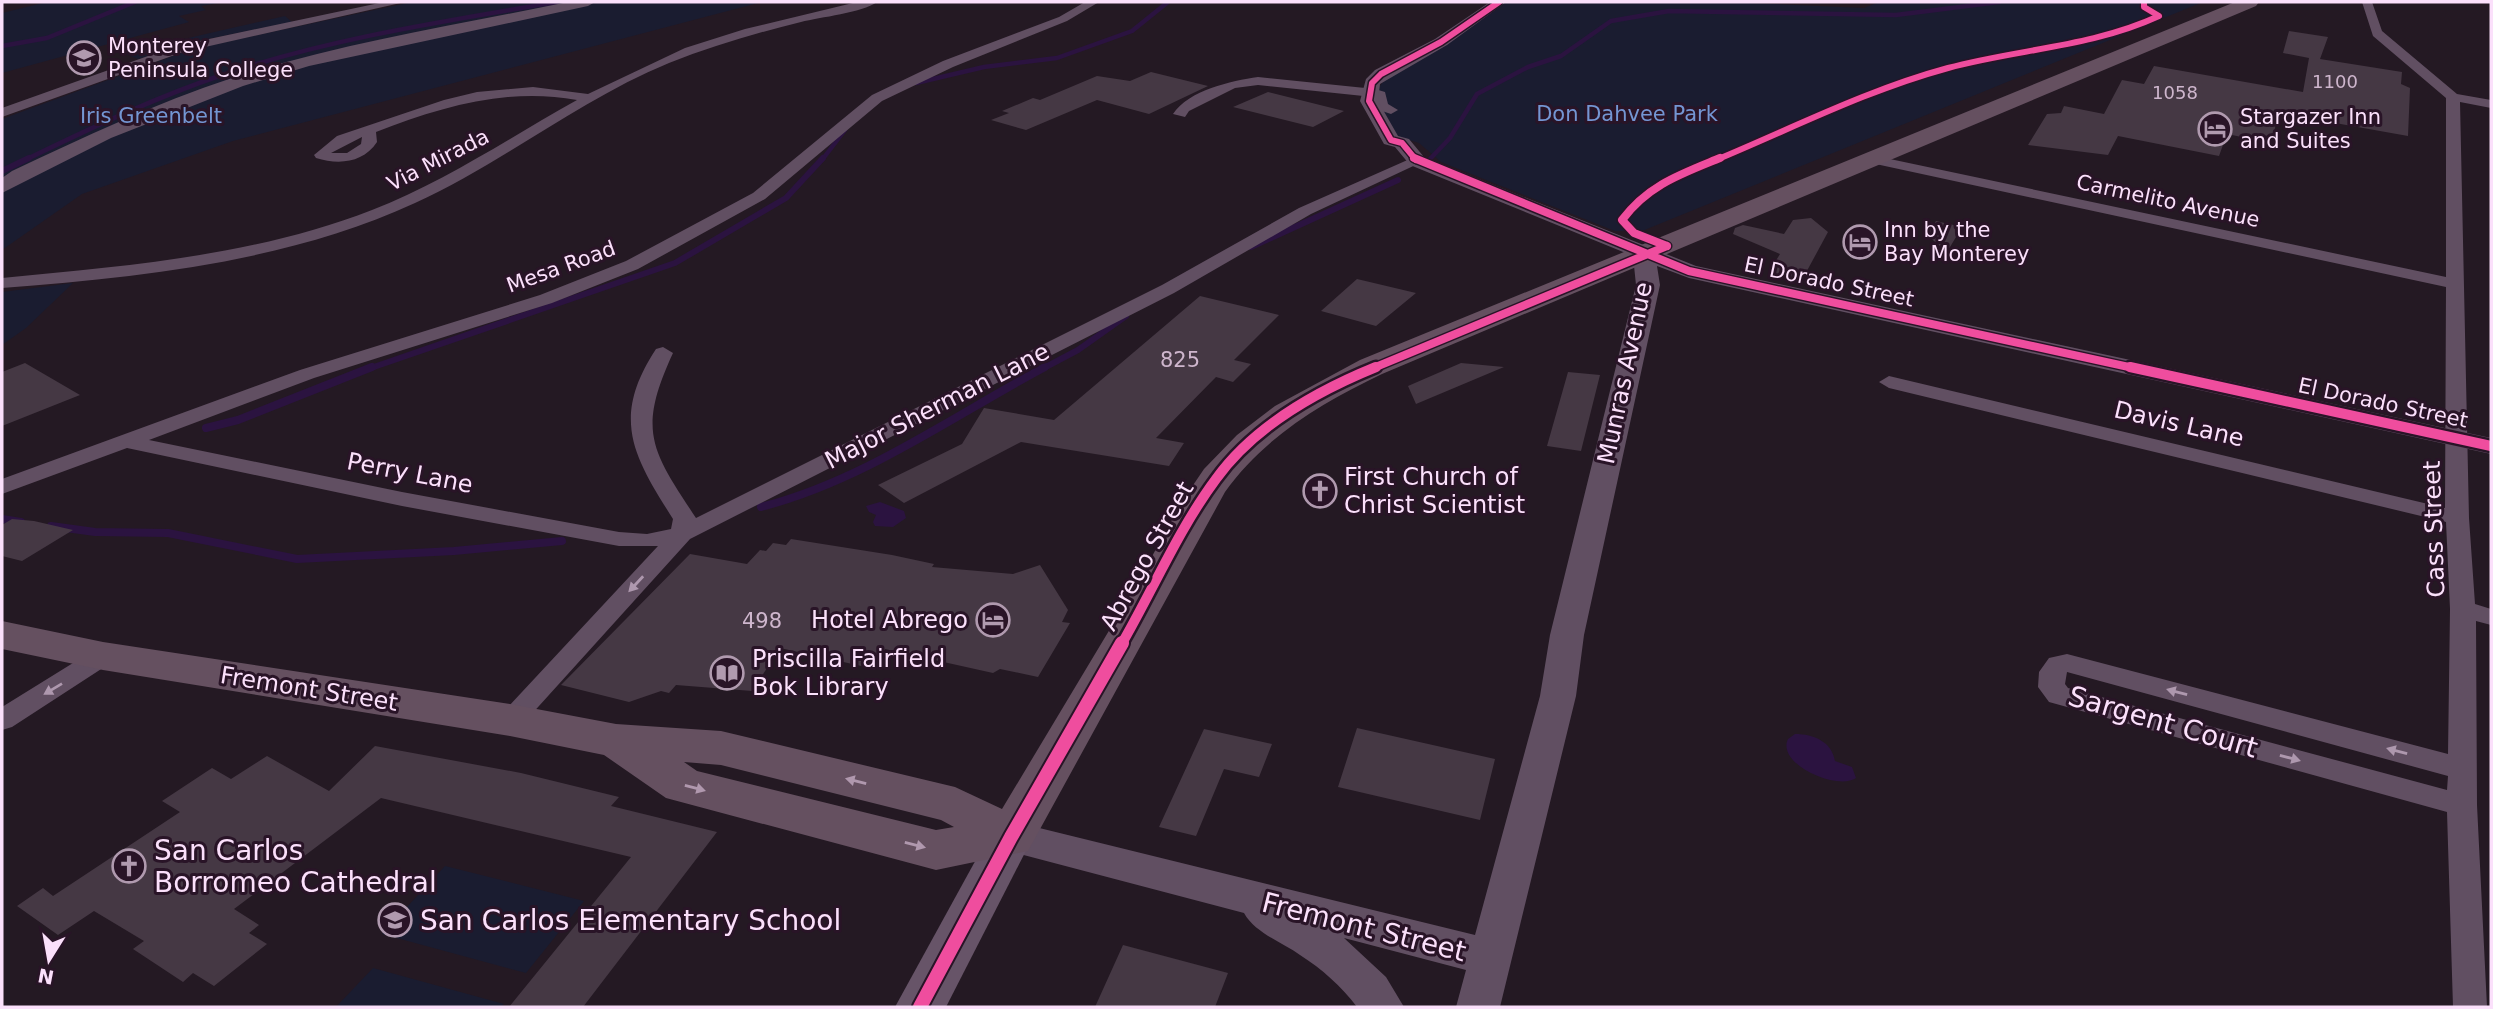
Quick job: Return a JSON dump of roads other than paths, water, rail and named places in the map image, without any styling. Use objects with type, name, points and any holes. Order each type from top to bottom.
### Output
[{"type":"main road","name":"Munras Avenue","points":[[1644,256],[2250,2]]},
{"type":"main road","name":"Abrego Street","points":[[920,1007],[1011,837],[1159,579],[1182,532],[1217,477],[1257,436],[1310,398],[1364,370],[1644,256]]},
{"type":"main road","name":"Fremont Street","points":[[2,635],[103,656],[510,720],[616,740],[683,785],[936,850],[1011,837]]},
{"type":"street","points":[[2,113],[180,49],[399,2]]},
{"type":"street","points":[[2,187],[19,175],[104,134],[237,82],[306,62],[588,2]]},
{"type":"street","name":"Via Mirada","points":[[2,283],[210,257],[352,222],[442,185],[634,74],[692,51],[871,2]]},
{"type":"street","name":"Mesa Road","points":[[2,487],[307,374],[546,299],[632,265],[759,195],[877,98],[948,64],[1052,24],[1093,2]]},
{"type":"street","points":[[1369,92],[1377,78],[1389,73],[1499,2]]},
{"type":"street","points":[[2367,2],[2377,33],[2440,83],[2453,97],[2491,104]]},
{"type":"street","points":[[1389,73],[1392,76],[1387,93],[1391,110],[1409,152]]},
{"type":"street","points":[[1180,114],[1184,108],[1244,82],[1292,83],[1369,92],[1380,95],[1381,106],[1391,110]]},
{"type":"street","points":[[369,129],[420,111],[508,91],[544,90],[590,98]]},
{"type":"street","name":"El Dorado Street","points":[[1369,92],[1373,110],[1391,140],[1409,152],[1644,256],[1689,271],[2491,446]]},
{"type":"street","name":"Cass Street","points":[[2453,97],[2459,440],[2457,518],[2463,609],[2462,805],[2470,1007]]},
{"type":"street","name":"Major Sherman Lane","points":[[510,720],[682,534],[1168,289],[1409,152]]},
{"type":"street","name":"Carmelito Avenue","points":[[1871,159],[2456,284]]},
{"type":"street","name":"Munras Avenue","points":[[1478,1007],[1558,696],[1567,635],[1648,285],[1644,256]]},
{"type":"street","points":[[663,353],[638,415],[640,441],[654,470],[685,519],[682,534]]},
{"type":"street","name":"Davis Lane","points":[[1889,382],[2457,518]]},
{"type":"street","name":"Perry Lane","points":[[128,442],[402,499],[620,539],[647,541],[682,534]]},
{"type":"street","points":[[2463,609],[2491,617]]},
{"type":"street","points":[[2,720],[103,656]]},
{"type":"street","name":"Sargent Court","points":[[2462,805],[2059,695],[2051,688],[2052,672],[2058,664],[2067,663],[2463,769]]},
{"type":"street","name":"Fremont Street","points":[[1011,837],[1492,958]]},
{"type":"street","name":"Fremont Street","points":[[1237,895],[1326,947],[1360,977],[1382,1007]]},
{"type":"waterway","points":[[2,46],[47,38],[135,2]]},
{"type":"waterway","points":[[25,160],[149,103],[265,61],[348,40],[557,2]]},
{"type":"waterway","points":[[916,83],[984,67],[1057,58],[1132,31],[1168,2]]},
{"type":"waterway","points":[[1430,159],[1450,138],[1477,94],[1528,67],[1561,56],[1611,21],[1669,11],[1896,15],[1999,2]]},
{"type":"waterway","points":[[822,160],[845,130]]},
{"type":"waterway","points":[[2,171],[29,158]]},
{"type":"waterway","points":[[368,369],[675,263],[786,198],[823,158]]},
{"type":"waterway","points":[[1251,247],[1398,180]]},
{"type":"waterway","points":[[1042,369],[1078,350],[1126,316]]},
{"type":"waterway","points":[[206,428],[238,420],[372,367]]},
{"type":"waterway","points":[[761,507],[799,496],[871,464],[1045,367]]},
{"type":"waterway","points":[[2,519],[21,522]]},
{"type":"waterway","points":[[51,526],[95,532],[168,533],[297,559],[454,551],[562,541]]},
{"type":"place","name":"Monterey Peninsula College","points":[[84,58]]},
{"type":"place","name":"Stargazer Inn and Suites","points":[[2215,129]]},
{"type":"place","name":"Inn by the Bay Monterey","points":[[1860,242]]},
{"type":"place","name":"First Church of Christ Scientist","points":[[1320,491]]},
{"type":"place","name":"Hotel Abrego","points":[[993,620]]},
{"type":"place","name":"Priscilla Fairfield Bok Library","points":[[727,673]]},
{"type":"place","name":"San Carlos Borromeo Cathedral","points":[[129,866]]},
{"type":"place","name":"San Carlos Elementary School","points":[[395,920]]},
{"type":"park label","name":"Don Dahvee Park","points":[[1627,114]]},
{"type":"park label","name":"Iris Greenbelt","points":[[151,116]]}]
